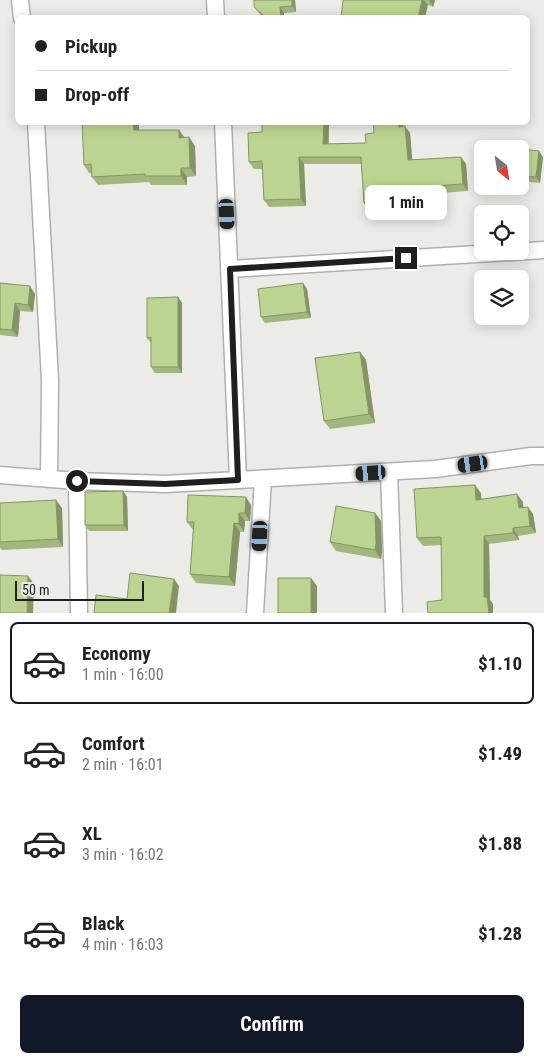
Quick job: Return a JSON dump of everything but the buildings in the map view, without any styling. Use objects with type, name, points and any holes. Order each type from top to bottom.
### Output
[{"type":"street","points":[[20,0],[22,15]]},
{"type":"street","points":[[215,0],[216,15]]},
{"type":"street","points":[[36,125],[50,380],[49,479]]},
{"type":"street","points":[[223,125],[238,480]]},
{"type":"street","points":[[230,269],[544,250]]},
{"type":"street","points":[[0,475],[77,481],[165,484],[434,469],[531,456],[544,456]]},
{"type":"street","points":[[389,472],[394,613]]},
{"type":"street","points":[[255,613],[263,479]]},
{"type":"street","points":[[77,481],[79,613]]},
{"type":"route","points":[[77,481],[165,484],[238,480],[230,269],[406,258]]}]
